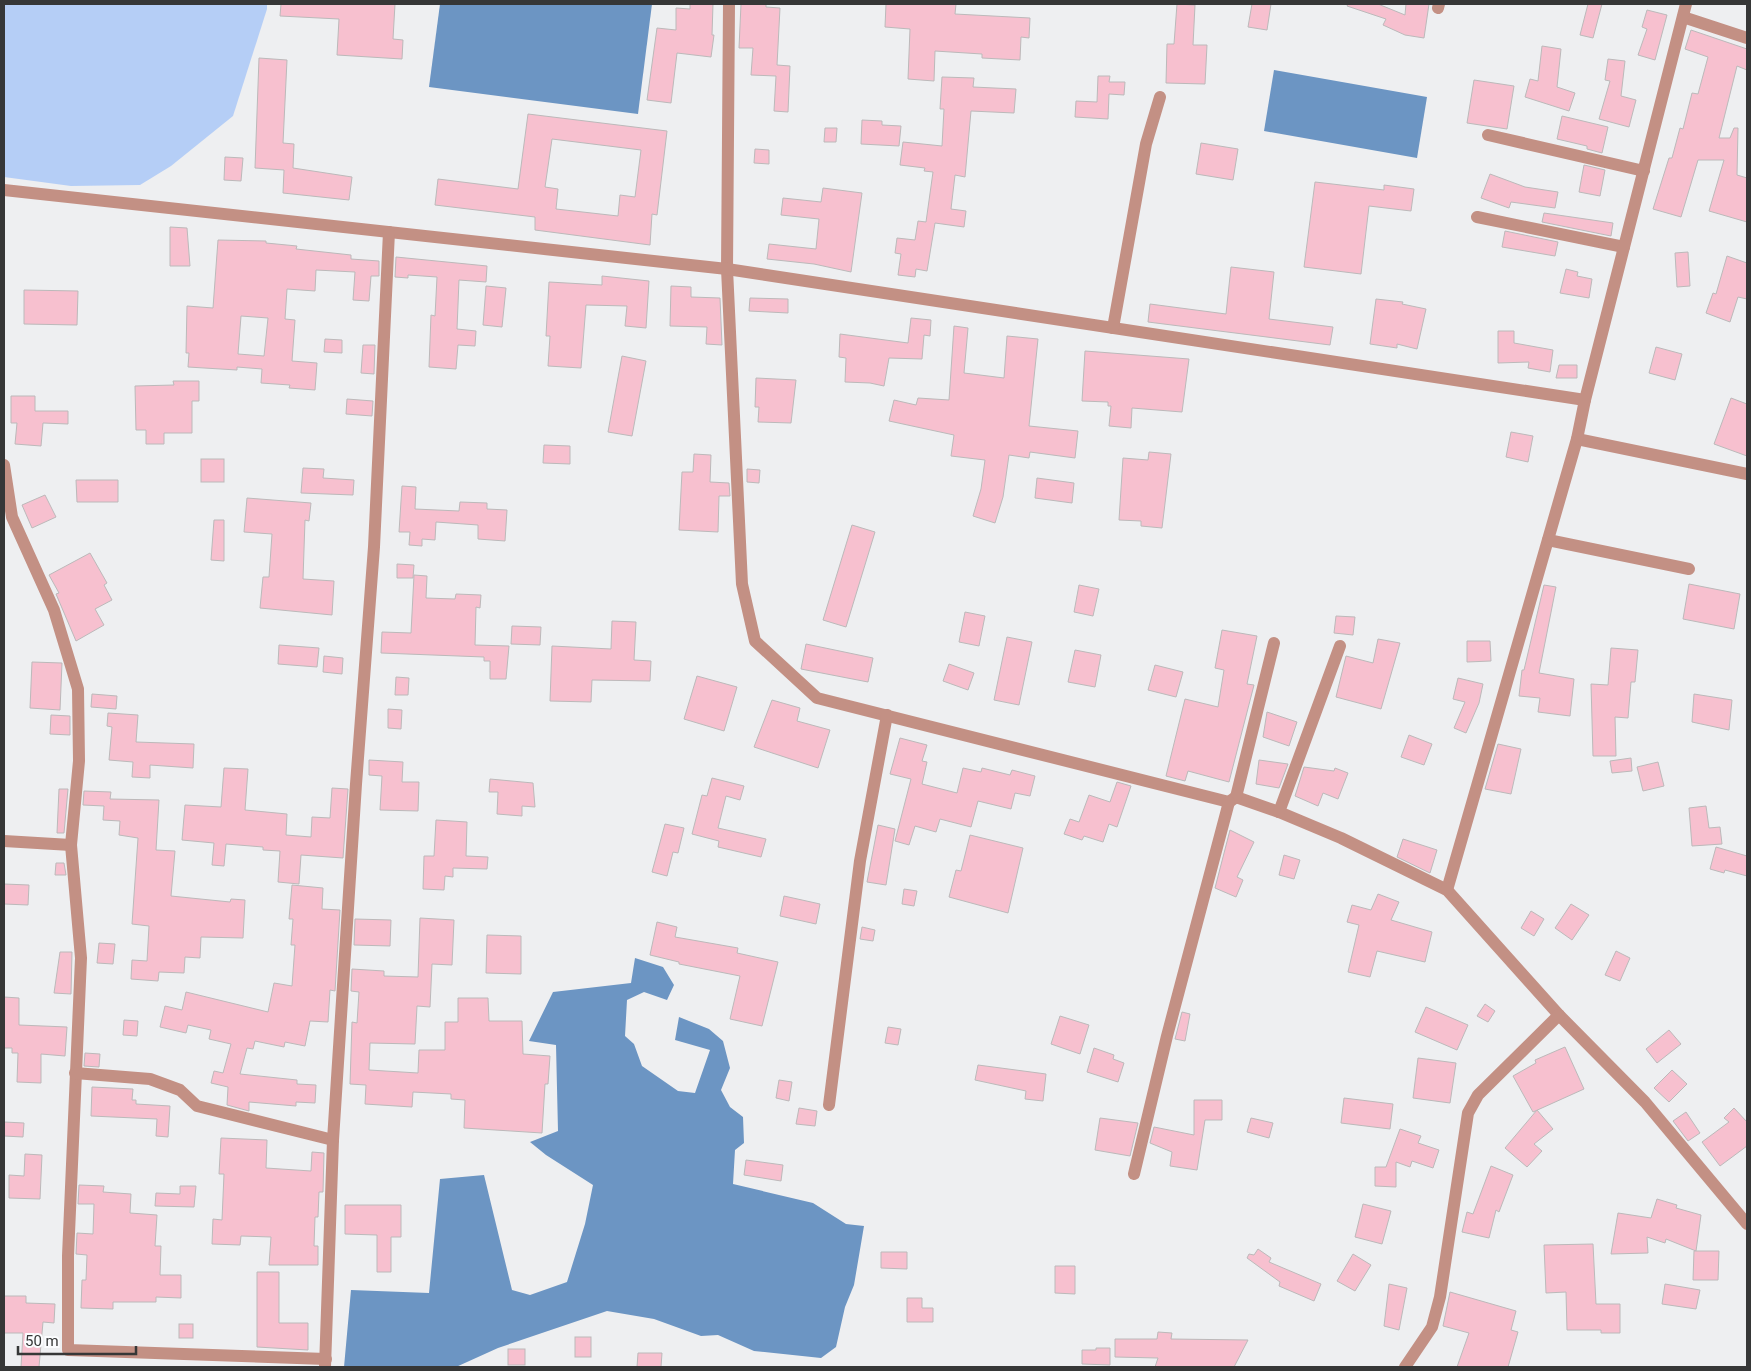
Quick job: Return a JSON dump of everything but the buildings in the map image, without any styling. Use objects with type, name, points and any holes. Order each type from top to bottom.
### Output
[{"type":"street","points":[[729,4],[727,269],[742,584],[755,641],[817,698],[1278,812],[1341,838],[1447,890],[1559,1015],[1645,1102],[1747,1224]]},
{"type":"street","points":[[1447,890],[1577,439],[1585,400],[1686,4]]},
{"type":"street","points":[[1683,17],[1747,38]]},
{"type":"street","points":[[1113,328],[1146,144],[1160,98]]},
{"type":"street","points":[[1488,135],[1644,171]]},
{"type":"street","points":[[4,190],[727,269],[1585,400]]},
{"type":"street","points":[[1477,217],[1624,247]]},
{"type":"street","points":[[4,465],[12,517],[54,610],[78,689],[79,761],[71,845],[81,958],[68,1256],[68,1350],[326,1363],[333,1140],[356,784],[374,547],[389,232]]},
{"type":"street","points":[[1577,439],[1747,474]]},
{"type":"street","points":[[1548,540],[1689,569]]},
{"type":"street","points":[[1134,1174],[1167,1036],[1233,800],[1274,643]]},
{"type":"street","points":[[1278,812],[1340,646]]},
{"type":"street","points":[[829,1105],[860,861],[887,715]]},
{"type":"street","points":[[4,841],[71,845]]},
{"type":"street","points":[[1405,1367],[1432,1326],[1440,1297],[1468,1113],[1478,1095],[1559,1015]]},
{"type":"street","points":[[75,1073],[150,1079],[180,1090],[197,1106],[333,1140]]},
{"type":"shaded area","points":[[4,4],[267,4],[267,9],[233,116],[171,166],[140,185],[71,186],[4,177]]},
{"type":"shaded area","points":[[440,4],[652,4],[638,114],[429,87]]},
{"type":"shaded area","points":[[1274,70],[1427,97],[1417,158],[1264,131]]},
{"type":"shaded area","points":[[635,958],[663,967],[674,985],[667,1000],[644,992],[627,1000],[625,1036],[634,1044],[642,1066],[678,1091],[695,1093],[710,1050],[675,1040],[679,1017],[709,1029],[723,1041],[730,1068],[721,1090],[730,1107],[743,1117],[744,1143],[735,1150],[733,1184],[813,1203],[846,1224],[864,1226],[854,1285],[845,1307],[836,1347],[821,1358],[754,1351],[718,1335],[701,1336],[654,1319],[607,1311],[498,1348],[456,1367],[344,1367],[351,1290],[429,1293],[440,1179],[484,1175],[512,1290],[530,1295],[567,1282],[585,1224],[593,1185],[546,1155],[530,1142],[558,1131],[556,1045],[529,1041],[553,992],[631,983]]}]
